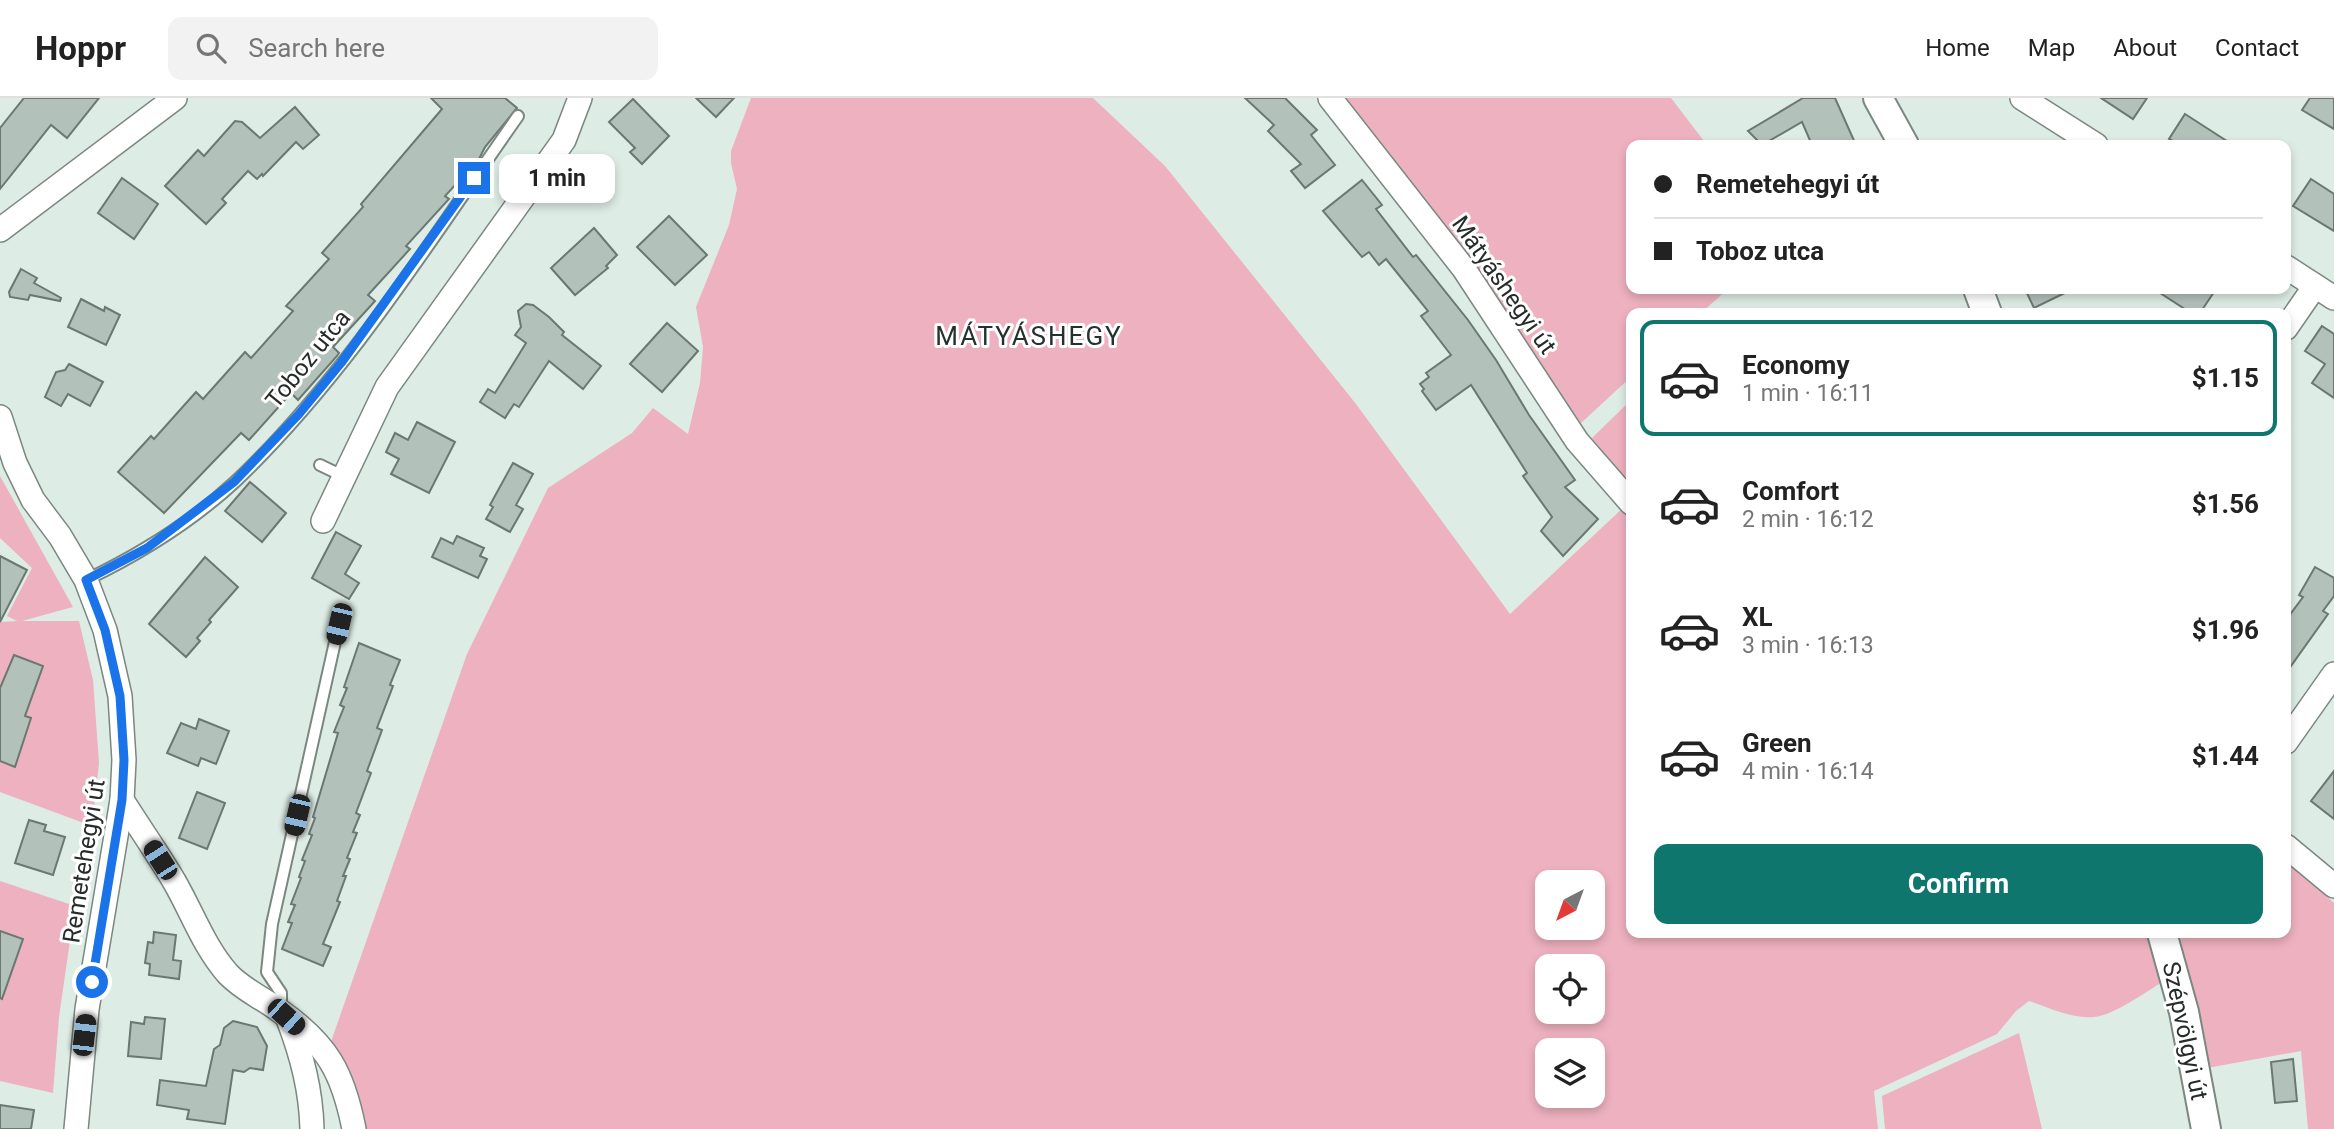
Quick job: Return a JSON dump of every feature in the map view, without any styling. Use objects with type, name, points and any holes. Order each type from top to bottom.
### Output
[{"type":"street","points":[[0,230],[175,98]]},
{"type":"street","points":[[323,521],[387,387],[564,140],[580,98]]},
{"type":"street","name":"Mátyáshegyi út","points":[[1330,98],[1464,269],[1577,441],[1626,497]]},
{"type":"street","points":[[1878,98],[1901,140]]},
{"type":"street","points":[[2022,98],[2088,140]]},
{"type":"street","points":[[2291,270],[2325,292],[2291,323]]},
{"type":"street","name":"Remetehegyi út","points":[[0,417],[15,463],[33,500],[60,536],[86,580],[105,630],[120,696],[124,760],[122,800],[88,1009],[76,1129]]},
{"type":"street","points":[[2291,736],[2334,674]]},
{"type":"street","points":[[122,800],[175,882],[210,949],[228,974],[251,994],[284,1014],[327,1053],[347,1092],[354,1129]]},
{"type":"street","points":[[2291,850],[2334,886]]},
{"type":"street","name":"Szépvölgyi út","points":[[2163,938],[2184,1012],[2206,1129]]},
{"type":"street","points":[[284,1014],[302,1058],[311,1101],[312,1129]]},
{"type":"lane","name":"Toboz utca","points":[[86,580],[147,548],[234,482],[290,424],[371,323],[518,116]]},
{"type":"lane","points":[[320,465],[345,477]]},
{"type":"lane","points":[[284,1014],[281,993],[267,972],[272,924],[339,624]]},
{"type":"shaded area","points":[[751,98],[1093,98],[1165,166],[1356,404],[1510,614],[1626,507],[1626,938],[2163,938],[2173,975],[2112,1012],[2094,1017],[2069,1015],[2029,1001],[2016,1011],[1997,1034],[1874,1091],[1878,1129],[354,1129],[327,1053],[467,654],[548,488],[632,433],[653,408],[688,434],[700,383],[703,347],[696,307],[729,225],[737,189],[731,151]]},
{"type":"shaded area","points":[[1343,98],[1671,98],[1703,140],[1626,140],[1626,294],[1722,294],[1707,308],[1626,308],[1626,382],[1581,423],[1432,208]]},
{"type":"shaded area","points":[[1626,405],[1626,480],[1592,438]]},
{"type":"shaded area","points":[[0,476],[73,607],[22,621],[79,621],[93,680],[99,763],[92,826],[0,792],[0,622],[17,621],[7,616],[32,568],[0,538]]},
{"type":"shaded area","points":[[2291,864],[2334,903],[2334,1129],[2308,1129],[2301,1051],[2207,1068],[2180,938],[2291,938]]},
{"type":"shaded area","points":[[0,881],[75,906],[59,1017],[53,1093],[0,1081]]},
{"type":"shaded area","points":[[2019,1033],[2042,1129],[1885,1129],[1882,1096]]},
{"type":"building","points":[[24,98],[99,98],[67,138],[51,125],[0,189],[0,128]]},
{"type":"building","points":[[431,98],[505,98],[517,108],[485,147],[479,159],[445,196],[449,199],[406,246],[410,249],[368,295],[375,301],[333,347],[339,353],[337,356],[298,400],[291,393],[249,440],[241,433],[164,513],[118,472],[151,436],[154,439],[196,392],[203,399],[245,352],[251,358],[293,311],[286,306],[329,259],[322,253],[442,109]]},
{"type":"building","points":[[696,98],[734,98],[716,117]]},
{"type":"building","points":[[1245,98],[1285,98],[1317,130],[1311,135],[1335,165],[1305,188],[1291,171],[1301,164],[1268,131],[1274,125]]},
{"type":"building","points":[[1803,98],[1835,98],[1854,140],[1810,140],[1802,122],[1771,140],[1757,140],[1748,131]]},
{"type":"building","points":[[2101,98],[2147,98],[2133,119]]},
{"type":"building","points":[[2310,98],[2334,98],[2334,129],[2302,110]]},
{"type":"building","points":[[633,99],[669,136],[642,164],[630,152],[635,148],[609,122]]},
{"type":"building","points":[[295,107],[319,135],[303,149],[296,142],[263,176],[262,174],[257,179],[248,171],[222,199],[226,203],[206,224],[165,186],[198,150],[204,156],[235,121],[242,122],[260,138]]},
{"type":"building","points":[[2185,114],[2225,140],[2171,140]]},
{"type":"building","points":[[122,178],[158,204],[134,239],[98,213]]},
{"type":"building","points":[[2311,179],[2334,194],[2334,231],[2293,206]]},
{"type":"building","points":[[1362,180],[1382,205],[1376,209],[1413,257],[1416,255],[1468,320],[1496,360],[1529,415],[1575,480],[1565,487],[1598,519],[1563,556],[1541,531],[1552,517],[1523,476],[1527,473],[1471,385],[1436,410],[1422,391],[1424,389],[1420,384],[1429,377],[1426,373],[1451,355],[1421,316],[1428,311],[1386,259],[1379,265],[1369,252],[1362,257],[1323,211]]},
{"type":"building","points":[[669,216],[707,255],[675,285],[637,247]]},
{"type":"building","points":[[594,228],[617,255],[606,266],[608,268],[575,295],[551,268]]},
{"type":"building","points":[[21,269],[37,278],[34,283],[61,298],[60,301],[30,295],[28,300],[10,297],[9,292]]},
{"type":"building","points":[[2027,294],[2063,294],[2034,308]]},
{"type":"building","points":[[2162,294],[2213,294],[2203,308],[2183,308]]},
{"type":"building","points":[[81,299],[104,311],[105,307],[120,315],[106,345],[68,327]]},
{"type":"building","points":[[526,304],[533,305],[549,317],[564,332],[562,335],[601,366],[583,389],[549,361],[519,407],[514,404],[505,418],[480,402],[488,389],[495,393],[526,343],[515,335],[521,327],[518,311]]},
{"type":"building","points":[[667,323],[698,351],[662,392],[630,364]]},
{"type":"building","points":[[2322,326],[2334,334],[2334,398],[2312,383],[2325,364],[2305,351]]},
{"type":"building","points":[[69,364],[103,382],[90,406],[68,394],[61,406],[45,397],[56,372],[65,370]]},
{"type":"building","points":[[417,422],[455,442],[429,493],[391,474],[399,459],[386,452],[395,433],[408,440]]},
{"type":"building","points":[[513,463],[533,474],[516,505],[523,509],[510,532],[486,519],[493,507],[490,505]]},
{"type":"building","points":[[250,482],[286,513],[262,542],[225,511]]},
{"type":"building","points":[[336,532],[361,546],[345,574],[359,583],[349,599],[312,578]]},
{"type":"building","points":[[457,536],[484,548],[480,556],[487,559],[478,578],[432,557],[441,538],[453,544]]},
{"type":"building","points":[[0,556],[27,570],[0,622]]},
{"type":"building","points":[[205,557],[238,587],[209,620],[211,622],[197,638],[200,641],[186,657],[149,624]]},
{"type":"building","points":[[2315,567],[2334,578],[2334,596],[2323,611],[2328,614],[2291,666],[2291,613],[2303,597],[2299,595]]},
{"type":"building","points":[[359,643],[400,660],[377,728],[382,730],[367,771],[371,773],[356,813],[360,815],[353,832],[357,833],[347,858],[350,859],[337,901],[340,902],[323,944],[331,947],[323,966],[282,949],[292,923],[288,922],[295,905],[291,904],[301,878],[299,877],[305,861],[302,860],[312,835],[309,834],[315,818],[313,817],[338,733],[334,732],[344,707],[340,705],[347,688],[344,687]]},
{"type":"building","points":[[14,655],[43,666],[25,716],[31,718],[15,767],[0,761],[0,688]]},
{"type":"building","points":[[199,719],[229,731],[216,764],[201,758],[198,766],[167,753],[181,723],[196,729]]},
{"type":"building","points":[[2334,771],[2334,819],[2311,801]]},
{"type":"building","points":[[197,792],[225,803],[207,849],[179,838]]},
{"type":"building","points":[[29,820],[46,825],[44,831],[65,837],[53,875],[15,863]]},
{"type":"building","points":[[0,931],[23,939],[2,999],[0,998]]},
{"type":"building","points":[[154,932],[176,935],[173,960],[181,961],[179,979],[149,975],[150,964],[145,963],[148,942],[153,943]]},
{"type":"building","points":[[145,1017],[165,1019],[161,1059],[128,1056],[131,1022],[144,1024]]},
{"type":"building","points":[[233,1021],[257,1027],[267,1046],[263,1070],[233,1070],[225,1124],[187,1119],[189,1110],[157,1105],[160,1080],[206,1086],[214,1049],[220,1045],[224,1028]]},
{"type":"building","points":[[2293,1059],[2297,1101],[2275,1103],[2271,1062]]},
{"type":"building","points":[[0,1105],[34,1110],[31,1129],[0,1129]]},
{"type":"district","name":"MÁTYÁSHEGY","points":[[1029,336]]},
{"type":"route","points":[[92,982],[122,800],[124,760],[120,696],[105,630],[86,580],[147,548],[234,482],[299,414],[341,363],[474,178]]}]
